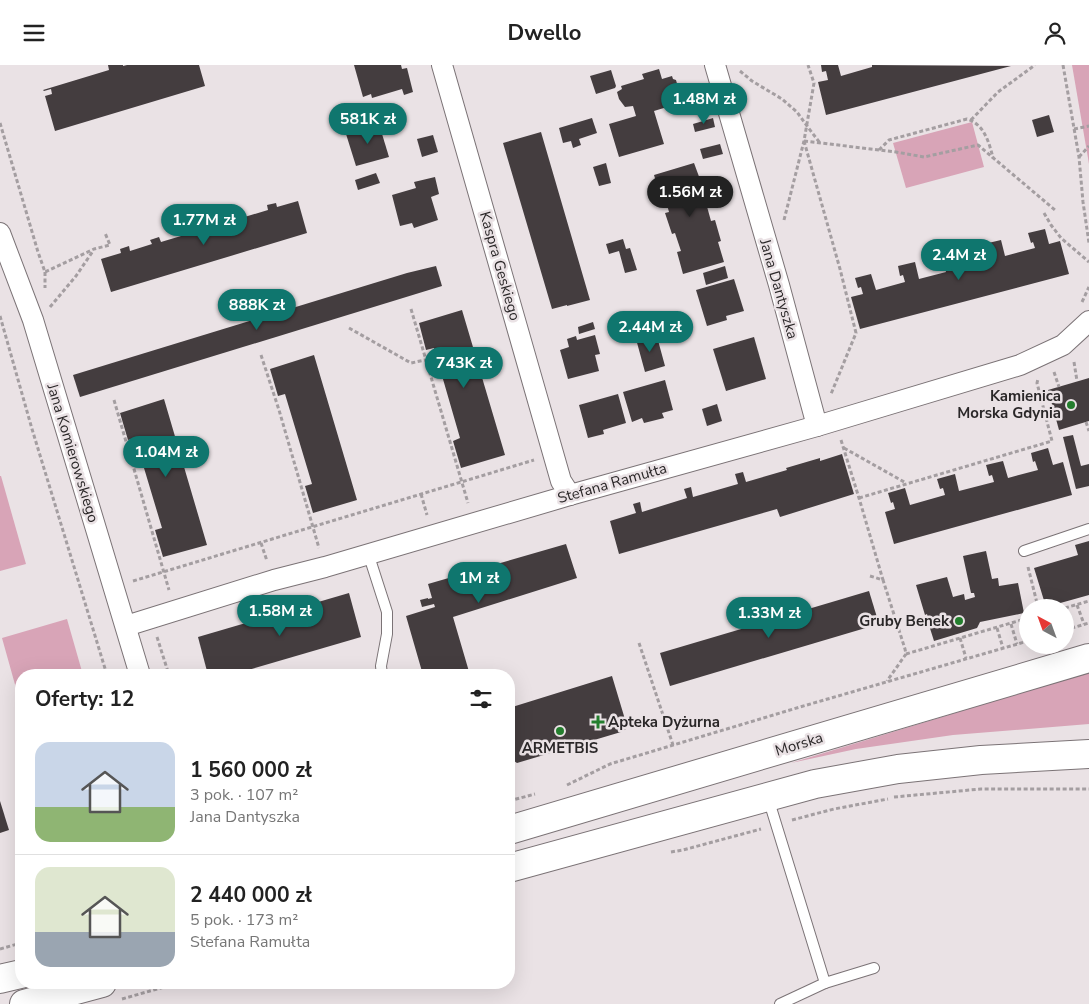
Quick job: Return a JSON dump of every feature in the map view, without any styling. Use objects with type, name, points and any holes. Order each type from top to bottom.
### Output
[{"type":"main road","name":"Morska","points":[[515,828],[1089,658]]},
{"type":"main road","points":[[515,865],[815,784],[898,769],[981,760],[1089,754]]},
{"type":"main road","points":[[0,979],[15,975]]},
{"type":"main road","points":[[24,1004],[108,992]]},
{"type":"street","name":"Kaspra Geskiego","points":[[442,65],[561,481],[570,495]]},
{"type":"street","name":"Jana Dantyszka","points":[[715,65],[779,285],[826,424]]},
{"type":"street","name":"Jana Komierowskiego","points":[[0,233],[33,320],[138,669]]},
{"type":"street","name":"Stefana Ramułta","points":[[126,626],[274,580],[826,424],[1020,365],[1063,345],[1089,321]]},
{"type":"lane","points":[[1024,551],[1089,529]]},
{"type":"lane","points":[[368,553],[387,612],[387,634],[381,669]]},
{"type":"lane","points":[[768,797],[825,983]]},
{"type":"lane","points":[[780,1004],[825,983],[874,968]]},
{"type":"path","points":[[782,228],[804,141],[814,83],[808,65]]},
{"type":"path","points":[[970,120],[998,92],[1035,65]]},
{"type":"path","points":[[1063,65],[1079,157],[1084,213],[1089,243]]},
{"type":"path","points":[[739,71],[797,111],[820,143]]},
{"type":"path","points":[[879,150],[890,140],[967,119],[974,121],[981,128],[989,143],[994,159]]},
{"type":"path","points":[[0,123],[45,272],[94,249],[110,245],[105,233]]},
{"type":"path","points":[[1074,129],[1089,126]]},
{"type":"path","points":[[804,141],[856,333],[828,400],[826,424],[844,448],[906,654]]},
{"type":"path","points":[[804,141],[924,157],[978,145],[1055,210]]},
{"type":"path","points":[[0,145],[6,143]]},
{"type":"path","points":[[1079,157],[1089,146]]},
{"type":"path","points":[[1044,213],[1050,225],[1061,238],[1089,262]]},
{"type":"path","points":[[1084,213],[1089,216]]},
{"type":"path","points":[[46,312],[76,276],[94,249]]},
{"type":"path","points":[[411,309],[468,503]]},
{"type":"path","points":[[0,316],[32,429],[105,669]]},
{"type":"path","points":[[349,328],[411,363],[425,360]]},
{"type":"path","points":[[1073,354],[1077,381]]},
{"type":"path","points":[[261,355],[325,567]]},
{"type":"path","points":[[1052,369],[1059,387]]},
{"type":"path","points":[[859,498],[1052,441],[1037,383],[1038,379]]},
{"type":"path","points":[[114,400],[169,590]]},
{"type":"path","points":[[1086,422],[1089,431]]},
{"type":"path","points":[[844,448],[907,484]]},
{"type":"path","points":[[128,583],[554,454]]},
{"type":"path","points":[[421,494],[427,515]]},
{"type":"path","points":[[261,543],[267,562]]},
{"type":"path","points":[[1024,551],[1036,599]]},
{"type":"path","points":[[870,576],[883,580]]},
{"type":"path","points":[[1074,606],[1089,601]]},
{"type":"path","points":[[1077,605],[1084,624]]},
{"type":"path","points":[[151,618],[168,669]]},
{"type":"path","points":[[886,682],[906,654],[1019,622]]},
{"type":"path","points":[[1074,627],[1089,623]]},
{"type":"path","points":[[559,787],[610,764],[1017,644],[1010,624]]},
{"type":"path","points":[[997,628],[1003,648]]},
{"type":"path","points":[[960,638],[966,659]]},
{"type":"path","points":[[638,643],[672,745]]},
{"type":"path","points":[[665,853],[683,850],[834,809],[896,797],[981,789],[1089,789]]},
{"type":"path","points":[[515,799],[542,792]]},
{"type":"path","points":[[0,949],[15,945]]},
{"type":"path","points":[[108,992],[131,989]]},
{"type":"shaded area","points":[[1072,65],[1089,65],[1089,164]]},
{"type":"shaded area","points":[[972,122],[984,167],[906,188],[893,143]]},
{"type":"shaded area","points":[[0,476],[26,564],[0,571]]},
{"type":"shaded area","points":[[67,619],[81,669],[15,669],[15,685],[2,638]]},
{"type":"shaded area","points":[[1089,672],[1089,724],[953,735],[856,749],[791,763]]},
{"type":"building","points":[[108,65],[199,65],[205,86],[55,131],[45,96],[52,94],[51,89],[43,90],[109,70]]},
{"type":"building","points":[[354,65],[401,65],[402,69],[407,68],[413,92],[404,95],[402,89],[372,98],[371,94],[363,97]]},
{"type":"building","points":[[821,65],[838,65],[841,76],[872,67],[872,65],[1011,66],[826,115],[818,82],[828,80],[826,71],[822,72]]},
{"type":"building","points":[[659,69],[662,79],[672,76],[676,80],[678,87],[676,89],[680,103],[654,111],[664,144],[619,157],[609,124],[636,116],[633,106],[625,107],[619,99],[617,92],[622,89],[621,86],[644,79],[642,74]]},
{"type":"building","points":[[611,70],[615,88],[596,94],[590,76]]},
{"type":"building","points":[[1049,115],[1054,132],[1037,137],[1032,120]]},
{"type":"building","points":[[592,118],[597,133],[579,139],[581,145],[573,148],[571,141],[563,143],[559,128]]},
{"type":"building","points":[[713,118],[715,127],[695,132],[693,124]]},
{"type":"building","points":[[379,124],[389,157],[356,166],[346,134]]},
{"type":"building","points":[[541,132],[590,300],[552,309],[503,143]]},
{"type":"building","points":[[433,135],[438,152],[422,157],[417,139]]},
{"type":"building","points":[[720,144],[723,154],[703,159],[700,149]]},
{"type":"building","points":[[606,163],[611,183],[599,186],[593,167]]},
{"type":"building","points":[[694,163],[701,182],[704,181],[710,202],[706,203],[711,221],[715,220],[721,241],[718,242],[724,262],[683,274],[677,252],[681,251],[675,233],[672,234],[665,213],[669,212],[664,194],[660,195],[654,175]]},
{"type":"building","points":[[376,173],[380,183],[358,190],[355,180]]},
{"type":"building","points":[[435,177],[439,194],[431,197],[438,220],[414,228],[412,223],[400,226],[392,195],[416,188],[414,182]]},
{"type":"building","points":[[298,201],[307,233],[111,292],[101,259],[121,253],[120,249],[129,246],[130,251],[152,244],[150,240],[159,237],[161,242],[191,233],[189,228],[198,226],[200,230],[230,221],[228,217],[237,214],[238,219],[268,210],[267,205],[276,203],[277,207]]},
{"type":"building","points":[[1045,229],[1049,244],[1060,241],[1069,274],[860,329],[851,297],[863,294],[861,287],[858,288],[855,278],[871,274],[876,290],[905,282],[903,275],[900,276],[898,266],[915,262],[919,279],[946,272],[944,265],[941,266],[939,255],[955,251],[959,268],[991,260],[989,253],[986,254],[984,244],[1001,240],[1005,256],[1035,248],[1033,242],[1031,243],[1028,233]]},
{"type":"building","points":[[623,239],[626,249],[630,248],[637,270],[625,273],[619,251],[609,254],[606,244]]},
{"type":"building","points":[[436,266],[442,286],[80,397],[73,375],[407,273]]},
{"type":"building","points":[[725,266],[728,278],[706,285],[703,273]]},
{"type":"building","points":[[734,279],[744,311],[726,316],[727,320],[707,326],[696,290]]},
{"type":"building","points":[[462,310],[505,455],[461,468],[453,441],[460,438],[434,348],[426,350],[419,323]]},
{"type":"building","points":[[639,311],[646,332],[631,336],[625,315]]},
{"type":"building","points":[[593,322],[595,329],[579,334],[578,327]]},
{"type":"building","points":[[656,333],[665,366],[645,372],[636,339]]},
{"type":"building","points":[[595,335],[600,354],[595,355],[599,371],[568,379],[560,350],[569,347],[567,339],[576,336],[577,340]]},
{"type":"building","points":[[754,337],[766,379],[726,391],[713,349]]},
{"type":"building","points":[[314,355],[357,500],[313,513],[305,486],[312,484],[285,394],[278,396],[270,369]]},
{"type":"building","name":"Kamienica Morska Gdynia","points":[[1089,378],[1089,421],[1059,430],[1048,390]]},
{"type":"building","points":[[665,380],[673,410],[662,413],[664,418],[644,423],[642,418],[632,422],[623,392]]},
{"type":"building","points":[[618,394],[626,423],[603,430],[604,434],[588,438],[579,405]]},
{"type":"building","points":[[164,399],[207,545],[163,557],[155,530],[162,528],[135,438],[128,440],[120,413]]},
{"type":"building","points":[[717,404],[722,421],[707,426],[702,409]]},
{"type":"building","points":[[1073,435],[1081,466],[1089,464],[1089,486],[1076,489],[1063,437]]},
{"type":"building","points":[[1048,448],[1053,465],[1063,462],[1072,495],[894,544],[885,512],[895,509],[888,493],[905,488],[910,505],[945,495],[943,488],[940,489],[937,479],[955,474],[959,491],[994,482],[992,475],[989,476],[986,465],[1003,461],[1008,478],[1038,470],[1035,461],[1033,462],[1031,453]]},
{"type":"building","points":[[842,454],[854,494],[780,517],[777,509],[619,554],[610,521],[636,513],[633,504],[640,502],[642,512],[687,498],[684,489],[691,487],[693,497],[738,484],[735,474],[743,472],[746,482],[820,458],[820,461]]},
{"type":"building","points":[[1089,541],[1089,595],[1074,599],[1044,599],[1034,568],[1078,555],[1075,545]]},
{"type":"building","points":[[566,544],[577,578],[453,617],[468,669],[421,669],[406,616],[435,607],[434,604],[422,607],[420,600],[432,598],[428,584]]},
{"type":"building","points":[[986,551],[992,579],[998,578],[999,586],[1018,583],[1021,599],[1019,599],[1019,614],[980,622],[977,628],[934,641],[927,614],[925,615],[916,585],[947,577],[953,597],[964,594],[965,600],[975,597],[974,593],[971,593],[963,556]]},
{"type":"building","points":[[869,591],[879,624],[670,686],[660,653]]},
{"type":"building","points":[[349,593],[361,637],[252,669],[206,669],[198,637]]},
{"type":"building","points":[[612,676],[627,726],[621,732],[517,763],[515,762],[515,706]]},
{"type":"building","points":[[0,801],[9,830],[0,833]]},
{"type":"place","name":"Kamienica Morska Gdynia","points":[[1071,405]]},
{"type":"place","name":"Gruby Benek","points":[[959,621]]},
{"type":"place","name":"Apteka Dyżurna","points":[[598,722]]},
{"type":"place","name":"ARMETBIS","points":[[560,731]]}]
